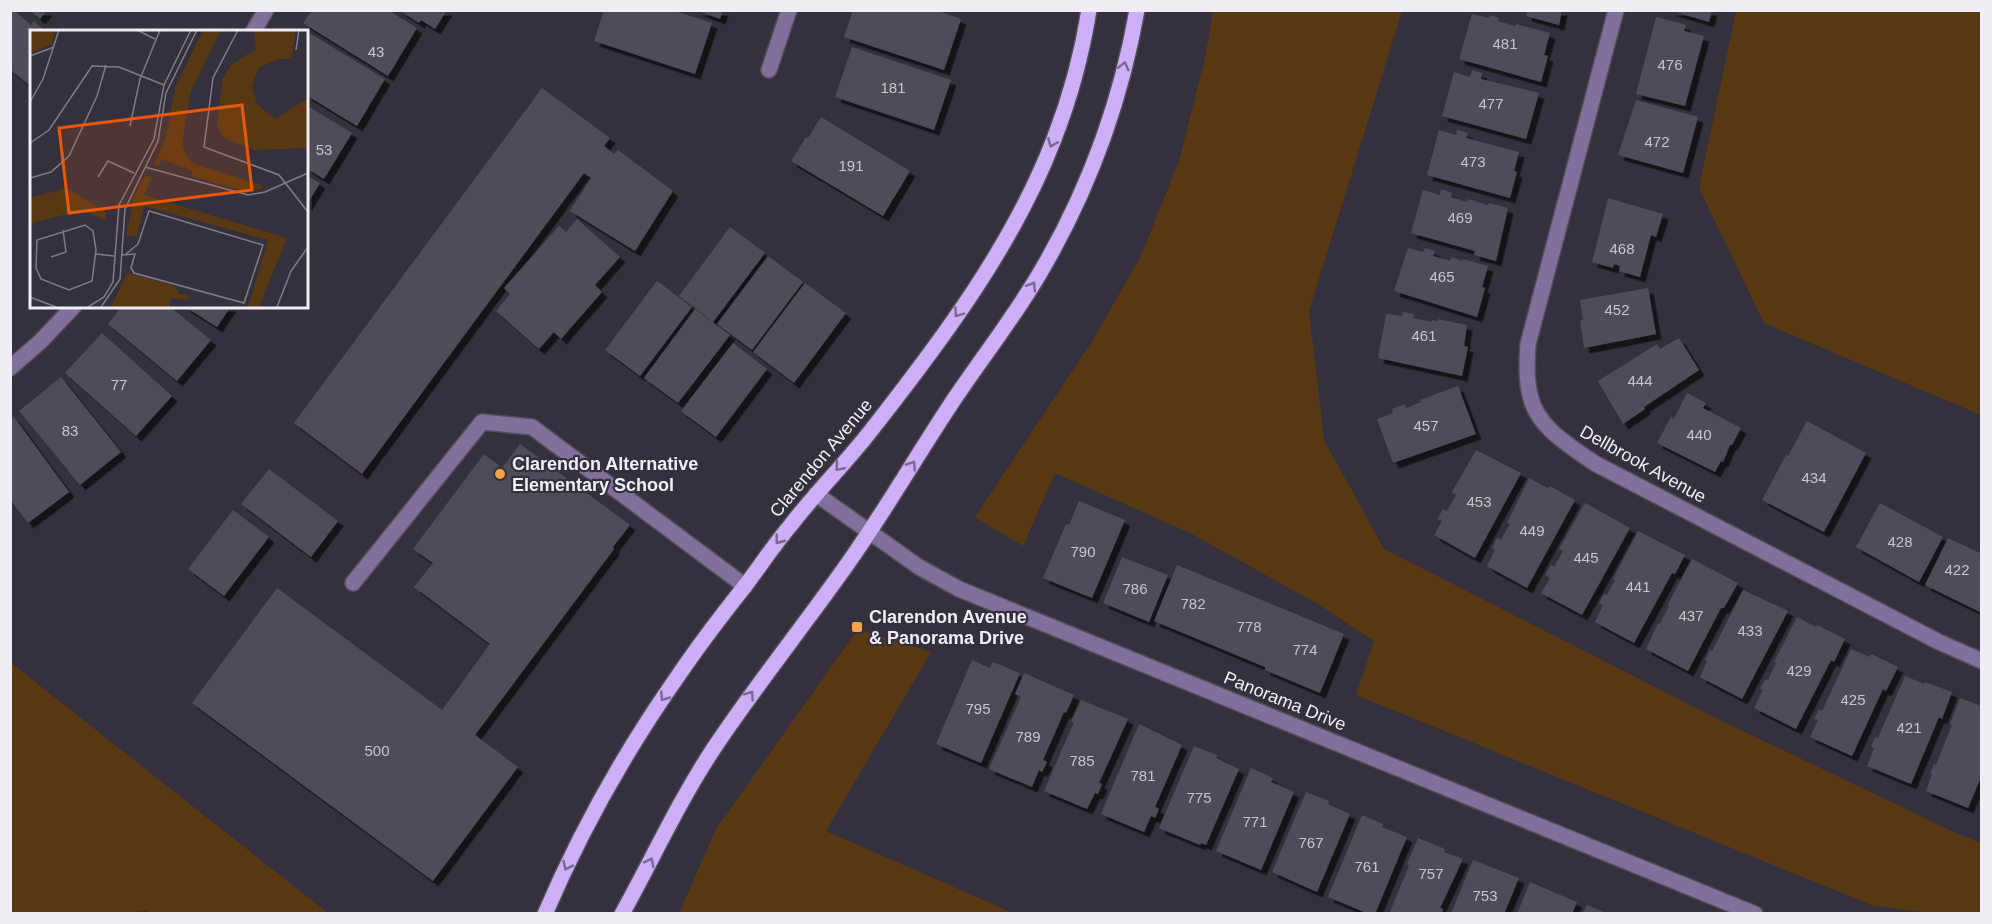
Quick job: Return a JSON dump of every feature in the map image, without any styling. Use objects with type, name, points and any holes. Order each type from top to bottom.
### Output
[{"type":"main road","name":"Clarendon Avenue","points":[[545,914],[585,830],[628,753],[677,677],[789,526],[872,430],[943,334],[1005,240],[1032,191],[1054,140],[1072,88],[1089,10]]},
{"type":"main road","points":[[622,914],[670,822],[713,749],[869,532],[954,400],[1016,312],[1044,266],[1069,220],[1109,122],[1124,71],[1137,10]]},
{"type":"street","points":[[254,30],[266,10]]},
{"type":"street","points":[[770,70],[789,10]]},
{"type":"street","name":"Dellbrook Avenue","points":[[1616,10],[1528,344],[1527,371],[1530,396],[1540,418],[1558,438],[1596,464],[1939,642],[1982,661]]},
{"type":"street","points":[[10,368],[41,341],[72,308]]},
{"type":"street","points":[[353,583],[482,422],[532,426],[745,586]]},
{"type":"street","name":"Panorama Drive","points":[[816,494],[919,567],[959,589],[1755,914]]},
{"type":"shaded area","points":[[1213,11],[1402,11],[1309,311],[1324,440],[1384,549],[1716,718],[1981,843],[1981,913],[1930,913],[1874,906],[1356,695],[1374,641],[1318,604],[1190,533],[1055,473],[1023,546],[975,517],[1093,340],[1141,256],[1179,161],[1205,58]]},
{"type":"shaded area","points":[[1736,11],[1981,11],[1981,415],[1764,323],[1699,188]]},
{"type":"shaded area","points":[[858,629],[931,652],[826,831],[1013,913],[679,913],[716,829]]},
{"type":"shaded area","points":[[11,663],[328,913],[153,914],[146,910],[121,914],[11,913]]},
{"type":"building","points":[[10,10],[14,10],[31,25],[34,21],[44,30],[30,30],[30,82],[28,84],[10,69]]},
{"type":"building","points":[[30,10],[47,10],[40,19]]},
{"type":"building","points":[[312,10],[388,10],[417,28],[388,76],[303,23]]},
{"type":"building","points":[[399,10],[447,10],[435,29],[421,20],[419,23]]},
{"type":"building","points":[[604,10],[672,10],[712,23],[695,74],[594,41]]},
{"type":"building","points":[[696,10],[723,10],[720,19]]},
{"type":"building","points":[[853,10],[936,10],[961,19],[944,70],[844,37]]},
{"type":"building","points":[[1523,10],[1562,10],[1559,25],[1526,16],[1527,12]]},
{"type":"building","points":[[1669,10],[1712,10],[1709,22]]},
{"type":"building","points":[[1472,14],[1489,18],[1490,15],[1499,18],[1498,21],[1550,33],[1544,55],[1548,56],[1541,82],[1459,59]]},
{"type":"building","points":[[1656,17],[1686,25],[1684,31],[1704,36],[1685,106],[1636,94]]},
{"type":"building","points":[[308,32],[385,79],[357,126],[308,96]]},
{"type":"building","points":[[852,47],[951,80],[934,130],[835,97]]},
{"type":"building","points":[[1472,70],[1482,73],[1481,79],[1539,93],[1526,139],[1442,116],[1454,72],[1470,77]]},
{"type":"building","points":[[542,88],[610,138],[604,146],[614,154],[618,150],[673,191],[635,251],[570,211],[591,178],[584,173],[362,474],[294,423]]},
{"type":"building","points":[[1636,100],[1698,117],[1683,173],[1618,155]]},
{"type":"building","points":[[308,106],[352,133],[324,179],[308,169]]},
{"type":"building","points":[[821,117],[910,171],[883,216],[791,161]]},
{"type":"building","points":[[1439,130],[1456,135],[1457,130],[1468,133],[1466,138],[1519,152],[1514,171],[1517,172],[1510,198],[1427,175]]},
{"type":"building","points":[[308,176],[320,183],[308,203]]},
{"type":"building","points":[[1441,189],[1452,193],[1451,197],[1467,202],[1468,199],[1508,208],[1496,261],[1474,255],[1475,251],[1411,233],[1423,190],[1440,195]]},
{"type":"building","points":[[1608,198],[1663,214],[1656,237],[1651,235],[1640,277],[1619,271],[1620,266],[1614,264],[1613,268],[1592,262]]},
{"type":"building","points":[[577,219],[620,257],[595,285],[602,292],[561,339],[554,332],[539,349],[496,311],[510,294],[504,288],[559,226],[566,232]]},
{"type":"building","points":[[730,227],[765,253],[713,322],[679,296]]},
{"type":"building","points":[[1408,248],[1423,252],[1425,248],[1435,251],[1433,256],[1450,261],[1452,257],[1488,266],[1477,317],[1394,291]]},
{"type":"building","points":[[768,256],[803,282],[752,350],[717,324]]},
{"type":"building","points":[[657,281],[692,307],[640,376],[605,350]]},
{"type":"building","points":[[805,283],[846,313],[794,383],[753,352]]},
{"type":"building","points":[[1648,288],[1656,334],[1584,348],[1580,300]]},
{"type":"building","points":[[120,308],[171,308],[211,340],[177,381],[108,324]]},
{"type":"building","points":[[187,308],[230,308],[217,327]]},
{"type":"building","points":[[695,309],[730,335],[678,403],[644,378]]},
{"type":"building","points":[[1403,312],[1414,314],[1413,318],[1432,322],[1438,319],[1467,325],[1464,346],[1468,347],[1462,376],[1378,358],[1386,314],[1402,316]]},
{"type":"building","points":[[102,333],[172,396],[136,436],[65,373]]},
{"type":"building","points":[[1679,338],[1699,370],[1623,424],[1598,381],[1657,344],[1660,349]]},
{"type":"building","points":[[733,343],[767,369],[716,437],[681,411]]},
{"type":"building","points":[[61,377],[121,452],[80,485],[19,411]]},
{"type":"building","points":[[1458,386],[1476,434],[1393,463],[1377,419],[1393,413],[1392,409],[1405,404],[1406,408],[1421,402],[1420,400]]},
{"type":"building","points":[[1687,393],[1706,403],[1703,408],[1741,428],[1723,462],[1721,461],[1715,472],[1657,443],[1671,417],[1674,419]]},
{"type":"building","points":[[14,417],[69,492],[28,523],[10,499],[10,420]]},
{"type":"building","points":[[1807,421],[1866,453],[1824,532],[1762,500]]},
{"type":"building","points":[[520,444],[630,525],[475,735],[518,767],[433,881],[192,703],[277,588],[442,710],[490,644],[414,587],[433,563],[413,549],[484,454],[502,468]]},
{"type":"building","points":[[1476,450],[1521,473],[1475,558],[1434,535],[1442,521],[1437,519],[1443,509],[1447,511],[1456,495],[1452,492]]},
{"type":"building","points":[[269,469],[338,521],[311,557],[241,504]]},
{"type":"building","points":[[1529,478],[1548,488],[1550,486],[1575,500],[1527,588],[1487,566],[1495,550],[1492,548],[1497,538],[1501,540],[1510,524],[1507,523]]},
{"type":"building","points":[[1079,501],[1125,520],[1092,598],[1043,578],[1066,524],[1069,525]]},
{"type":"building","points":[[1585,503],[1630,528],[1582,615],[1541,593],[1550,578],[1545,575],[1551,565],[1554,567],[1563,551],[1559,549]]},
{"type":"building","points":[[1880,503],[1943,537],[1919,582],[1856,547]]},
{"type":"building","points":[[233,510],[269,537],[224,596],[188,569]]},
{"type":"building","points":[[1638,531],[1685,555],[1675,574],[1672,573],[1634,643],[1595,622],[1603,605],[1599,603],[1604,594],[1607,595]]},
{"type":"building","points":[[1948,538],[1982,554],[1982,613],[1925,585]]},
{"type":"building","points":[[1122,557],[1168,575],[1149,622],[1103,603]]},
{"type":"building","points":[[1692,559],[1738,583],[1724,608],[1721,608],[1688,671],[1646,649]]},
{"type":"building","points":[[1177,565],[1344,634],[1320,693],[1265,670],[1265,667],[1154,621]]},
{"type":"building","points":[[1743,590],[1788,611],[1742,699],[1700,677],[1707,661],[1705,660],[1710,650],[1712,651]]},
{"type":"building","points":[[1797,617],[1845,639],[1834,662],[1831,660],[1796,729],[1754,708],[1763,690],[1760,688],[1766,679],[1768,680],[1776,663],[1774,662]]},
{"type":"building","points":[[1851,649],[1870,657],[1871,654],[1898,667],[1886,691],[1883,689],[1852,756],[1810,737],[1818,720],[1814,719],[1819,709],[1822,711]]},
{"type":"building","points":[[972,660],[990,668],[993,662],[1020,673],[981,763],[936,744]]},
{"type":"building","points":[[1024,673],[1074,695],[1043,760],[1047,762],[1042,772],[1039,770],[1032,787],[989,769],[1021,697],[1015,694]]},
{"type":"building","points":[[1905,676],[1952,692],[1942,719],[1939,717],[1911,784],[1867,766],[1874,748],[1871,747],[1875,737],[1878,738]]},
{"type":"building","points":[[1960,698],[1982,706],[1982,775],[1968,808],[1926,791],[1932,774],[1930,774],[1952,725],[1950,724]]},
{"type":"building","points":[[1081,700],[1128,719],[1099,783],[1102,784],[1098,794],[1095,793],[1087,809],[1044,791],[1074,722],[1071,722]]},
{"type":"building","points":[[1139,724],[1182,745],[1155,807],[1159,809],[1155,818],[1151,816],[1144,832],[1101,814]]},
{"type":"building","points":[[1194,746],[1217,755],[1216,758],[1239,769],[1206,845],[1201,843],[1200,845],[1159,828]]},
{"type":"building","points":[[1251,768],[1273,778],[1271,782],[1294,792],[1261,870],[1216,851]]},
{"type":"building","points":[[1306,792],[1329,801],[1328,804],[1350,814],[1317,892],[1272,872]]},
{"type":"building","points":[[1362,815],[1383,824],[1382,827],[1407,837],[1375,914],[1369,914],[1328,897]]},
{"type":"building","points":[[1418,838],[1463,859],[1440,908],[1443,909],[1442,914],[1389,914],[1409,866],[1407,864]]},
{"type":"building","points":[[1473,860],[1519,878],[1504,914],[1451,914]]},
{"type":"building","points":[[1530,882],[1577,902],[1572,914],[1517,914]]},
{"type":"building","points":[[1587,905],[1606,913],[1606,914],[1583,914]]},
{"type":"place","name":"Clarendon Alternative Elementary School","points":[[500,474]]},
{"type":"place","name":"Clarendon Avenue & Panorama Drive","points":[[857,627]]}]
